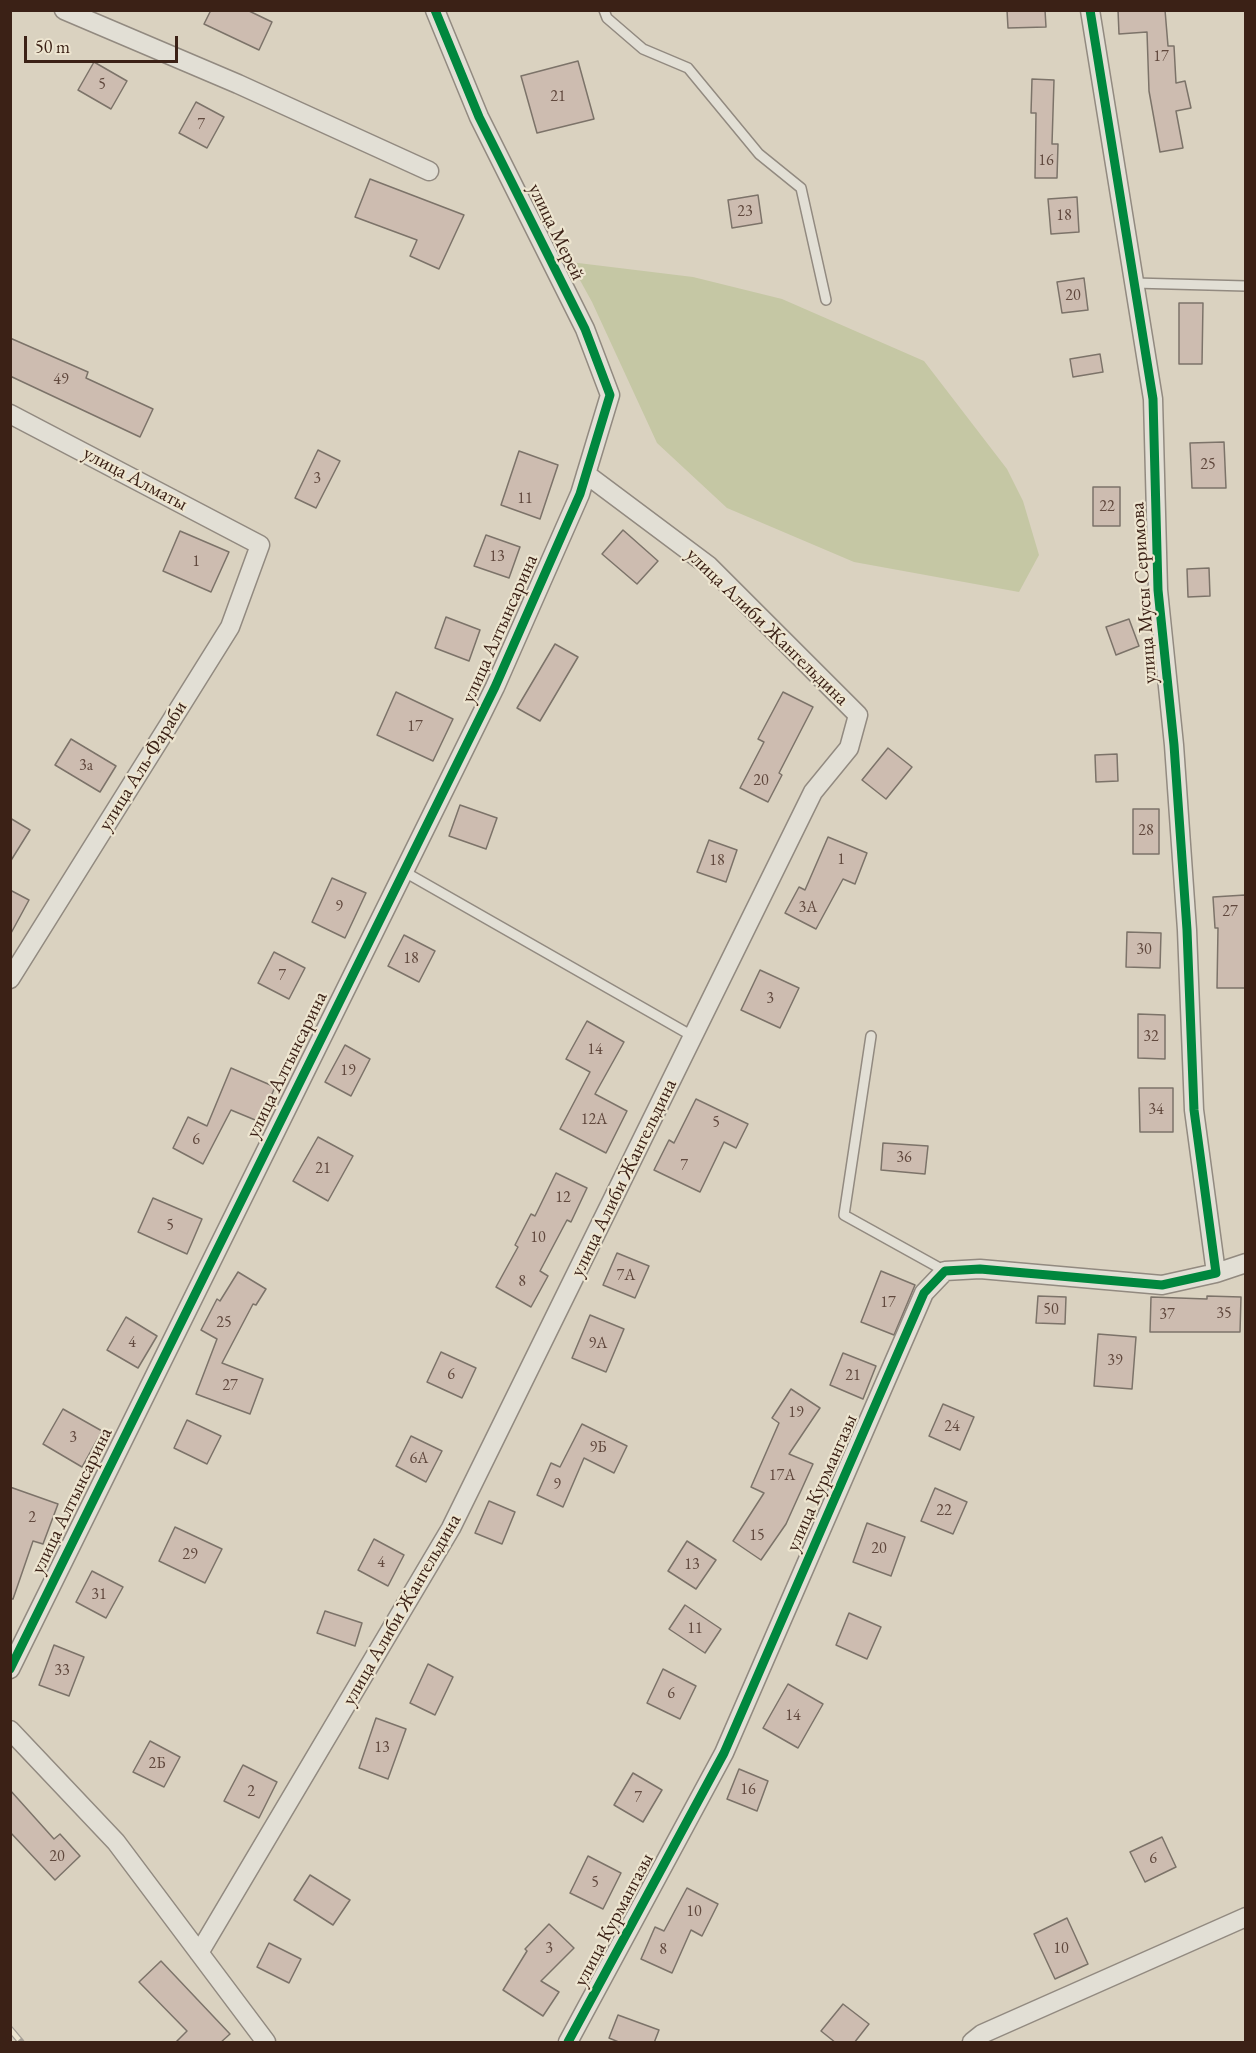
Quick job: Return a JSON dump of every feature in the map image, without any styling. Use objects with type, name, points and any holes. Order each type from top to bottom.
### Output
[{"type":"street","points":[[64,10],[238,84],[429,171]]},
{"type":"street","name":"улица Мерей","points":[[435,10],[479,117],[585,329],[610,395],[586,474]]},
{"type":"street","name":"улица Мусы Серимова","points":[[1090,10],[1153,399],[1158,590],[1174,745],[1187,930],[1194,1110],[1216,1273]]},
{"type":"street","name":"улица Алматы","points":[[10,414],[260,545]]},
{"type":"street","name":"улица Алтынсарина","points":[[10,1669],[495,687],[580,494],[586,474]]},
{"type":"street","name":"улица Алиби Жангельдина","points":[[199,1953],[451,1528],[813,792],[849,748],[858,715],[709,566],[586,474]]},
{"type":"street","name":"улица Аль-Фараби","points":[[10,980],[230,627],[260,545]]},
{"type":"street","points":[[945,1271],[980,1269],[1162,1285],[1216,1273],[1245,1263]]},
{"type":"street","name":"улица Курмангазы","points":[[568,2043],[724,1753],[924,1293],[945,1271]]},
{"type":"street","points":[[10,1730],[116,1842],[266,2043]]},
{"type":"street","points":[[972,2043],[982,2034],[1245,1917]]},
{"type":"lane","points":[[604,10],[607,18],[643,49],[688,68],[759,154],[801,188],[826,300]]},
{"type":"lane","points":[[1134,284],[1245,286]]},
{"type":"lane","points":[[404,871],[694,1037]]},
{"type":"lane","points":[[871,1036],[844,1215],[945,1271]]},
{"type":"green space","points":[[570,262],[693,277],[782,299],[924,361],[1007,469],[1023,501],[1039,555],[1019,592],[854,562],[727,508],[657,443],[592,302]]},
{"type":"building","points":[[211,10],[247,10],[272,22],[259,50],[204,24]]},
{"type":"building","points":[[1007,10],[1045,10],[1046,27],[1008,28]]},
{"type":"building","points":[[1118,10],[1165,10],[1168,46],[1174,46],[1176,83],[1185,81],[1191,108],[1176,111],[1183,148],[1160,152],[1149,91],[1147,32],[1119,34]]},
{"type":"building","points":[[578,61],[594,119],[537,133],[521,76]]},
{"type":"building","points":[[94,62],[127,81],[111,109],[78,90]]},
{"type":"building","points":[[1032,79],[1054,80],[1052,144],[1058,144],[1057,178],[1035,178],[1036,113],[1031,113]]},
{"type":"building","points":[[196,102],[224,117],[207,148],[179,133]]},
{"type":"building","points":[[370,179],[464,215],[439,269],[410,256],[417,240],[355,217]]},
{"type":"building","points":[[758,195],[762,223],[732,228],[728,200]]},
{"type":"building","points":[[1077,197],[1079,232],[1051,234],[1048,199]]},
{"type":"building","points":[[1084,278],[1088,310],[1062,313],[1057,282]]},
{"type":"building","points":[[1179,303],[1203,303],[1202,364],[1179,364]]},
{"type":"building","points":[[10,338],[88,372],[86,378],[153,409],[140,437],[10,376]]},
{"type":"building","points":[[1100,354],[1103,372],[1073,377],[1070,359]]},
{"type":"building","points":[[1224,442],[1226,488],[1192,488],[1190,443]]},
{"type":"building","points":[[318,450],[340,461],[316,508],[295,498]]},
{"type":"building","points":[[519,451],[558,465],[540,519],[501,505]]},
{"type":"building","points":[[1093,487],[1120,487],[1120,526],[1093,526]]},
{"type":"building","points":[[623,530],[658,561],[637,584],[602,554]]},
{"type":"building","points":[[180,531],[229,552],[211,592],[163,571]]},
{"type":"building","points":[[486,535],[520,547],[509,578],[474,566]]},
{"type":"building","points":[[1209,568],[1210,596],[1188,597],[1187,569]]},
{"type":"building","points":[[446,617],[480,630],[469,661],[435,648]]},
{"type":"building","points":[[1129,619],[1139,646],[1116,655],[1106,627]]},
{"type":"building","points":[[555,644],[578,657],[540,721],[517,708]]},
{"type":"building","points":[[396,692],[453,719],[433,761],[377,735]]},
{"type":"building","points":[[783,692],[813,707],[779,773],[782,775],[768,802],[740,788],[764,742],[758,739]]},
{"type":"building","points":[[71,739],[116,766],[100,792],[55,765]]},
{"type":"building","points":[[888,748],[912,767],[886,799],[862,780]]},
{"type":"building","points":[[1117,754],[1118,781],[1096,782],[1095,755]]},
{"type":"building","points":[[460,805],[497,818],[486,849],[449,836]]},
{"type":"building","points":[[1133,809],[1159,809],[1159,854],[1133,854]]},
{"type":"building","points":[[10,818],[30,830],[10,862]]},
{"type":"building","points":[[828,837],[867,853],[855,884],[843,879],[816,929],[785,913],[799,887],[805,890]]},
{"type":"building","points":[[709,840],[737,850],[726,882],[697,872]]},
{"type":"building","points":[[332,878],[366,893],[345,938],[312,922]]},
{"type":"building","points":[[10,890],[29,900],[10,935]]},
{"type":"building","points":[[1245,895],[1245,988],[1217,988],[1218,928],[1215,928],[1213,897]]},
{"type":"building","points":[[1127,932],[1161,933],[1160,968],[1126,967]]},
{"type":"building","points":[[404,935],[435,951],[419,982],[388,966]]},
{"type":"building","points":[[274,952],[305,968],[289,999],[258,983]]},
{"type":"building","points":[[760,970],[799,988],[780,1028],[741,1010]]},
{"type":"building","points":[[1138,1014],[1165,1015],[1165,1059],[1138,1058]]},
{"type":"building","points":[[587,1021],[624,1042],[595,1094],[627,1111],[606,1153],[560,1129],[590,1072],[566,1059]]},
{"type":"building","points":[[345,1045],[370,1059],[351,1096],[325,1082]]},
{"type":"building","points":[[231,1068],[275,1087],[260,1122],[231,1110],[203,1164],[173,1148],[188,1117],[207,1126]]},
{"type":"building","points":[[1139,1088],[1173,1088],[1173,1132],[1140,1132]]},
{"type":"building","points":[[696,1099],[748,1124],[736,1148],[724,1142],[700,1192],[654,1170],[669,1140],[674,1143]]},
{"type":"building","points":[[318,1137],[353,1156],[328,1201],[293,1181]]},
{"type":"building","points":[[883,1143],[928,1146],[925,1174],[881,1170]]},
{"type":"building","points":[[556,1173],[587,1188],[571,1222],[567,1220],[540,1271],[548,1276],[531,1307],[496,1287],[518,1247],[515,1245],[531,1214],[535,1216]]},
{"type":"building","points":[[153,1198],[202,1219],[187,1254],[138,1232]]},
{"type":"building","points":[[617,1253],[649,1266],[635,1298],[603,1285]]},
{"type":"building","points":[[881,1271],[915,1285],[894,1335],[861,1322]]},
{"type":"building","points":[[238,1272],[266,1289],[256,1305],[253,1304],[222,1363],[263,1379],[250,1414],[196,1394],[217,1339],[201,1330],[217,1299],[220,1301]]},
{"type":"building","points":[[1038,1296],[1066,1297],[1065,1324],[1036,1323]]},
{"type":"building","points":[[1207,1296],[1241,1297],[1240,1332],[1150,1332],[1151,1297],[1207,1299]]},
{"type":"building","points":[[590,1315],[624,1329],[606,1372],[572,1358]]},
{"type":"building","points":[[126,1317],[157,1336],[138,1368],[107,1350]]},
{"type":"building","points":[[1098,1334],[1136,1337],[1132,1389],[1094,1386]]},
{"type":"building","points":[[441,1352],[476,1368],[462,1398],[427,1382]]},
{"type":"building","points":[[843,1353],[876,1366],[863,1399],[830,1385]]},
{"type":"building","points":[[791,1389],[820,1408],[789,1454],[813,1464],[786,1524],[761,1560],[733,1541],[764,1493],[751,1487],[779,1423],[772,1418]]},
{"type":"building","points":[[943,1404],[974,1417],[960,1450],[929,1436]]},
{"type":"building","points":[[63,1409],[102,1431],[82,1467],[43,1444]]},
{"type":"building","points":[[187,1420],[221,1436],[207,1464],[174,1448]]},
{"type":"building","points":[[582,1424],[627,1446],[614,1473],[584,1458],[563,1507],[537,1495],[551,1463],[560,1467]]},
{"type":"building","points":[[411,1436],[442,1451],[426,1482],[396,1466]]},
{"type":"building","points":[[10,1487],[58,1504],[43,1544],[33,1541],[13,1599],[10,1599]]},
{"type":"building","points":[[935,1488],[967,1502],[953,1534],[921,1521]]},
{"type":"building","points":[[489,1501],[515,1512],[502,1544],[475,1533]]},
{"type":"building","points":[[867,1523],[905,1537],[891,1576],[853,1562]]},
{"type":"building","points":[[175,1527],[222,1549],[205,1583],[159,1561]]},
{"type":"building","points":[[374,1539],[404,1555],[388,1586],[358,1570]]},
{"type":"building","points":[[687,1541],[716,1560],[696,1589],[668,1571]]},
{"type":"building","points":[[92,1571],[123,1587],[106,1618],[76,1602]]},
{"type":"building","points":[[685,1605],[721,1629],[705,1653],[669,1629]]},
{"type":"building","points":[[325,1611],[362,1623],[355,1646],[317,1633]]},
{"type":"building","points":[[849,1613],[881,1627],[867,1659],[836,1645]]},
{"type":"building","points":[[54,1645],[84,1657],[69,1696],[39,1685]]},
{"type":"building","points":[[428,1664],[453,1677],[435,1715],[410,1703]]},
{"type":"building","points":[[663,1669],[696,1686],[680,1719],[647,1703]]},
{"type":"building","points":[[788,1684],[823,1704],[798,1748],[763,1728]]},
{"type":"building","points":[[376,1718],[406,1729],[388,1779],[359,1768]]},
{"type":"building","points":[[150,1741],[180,1757],[164,1787],[133,1772]]},
{"type":"building","points":[[243,1765],[277,1782],[259,1818],[224,1801]]},
{"type":"building","points":[[739,1769],[768,1781],[757,1811],[727,1799]]},
{"type":"building","points":[[633,1773],[662,1790],[643,1822],[614,1805]]},
{"type":"building","points":[[10,1790],[54,1839],[60,1834],[80,1856],[55,1880],[10,1832]]},
{"type":"building","points":[[1162,1837],[1176,1867],[1145,1882],[1130,1852]]},
{"type":"building","points":[[588,1856],[621,1873],[603,1909],[570,1893]]},
{"type":"building","points":[[310,1875],[350,1900],[333,1925],[294,1900]]},
{"type":"building","points":[[687,1888],[718,1904],[702,1936],[691,1930],[672,1973],[641,1959],[655,1927],[664,1931]]},
{"type":"building","points":[[1067,1918],[1088,1964],[1055,1979],[1034,1934]]},
{"type":"building","points":[[549,1924],[574,1948],[541,1981],[559,1992],[543,2016],[503,1990],[527,1951],[525,1949]]},
{"type":"building","points":[[269,1943],[301,1959],[289,1983],[257,1967]]},
{"type":"building","points":[[161,1961],[230,2034],[220,2043],[175,2043],[187,2031],[139,1982]]},
{"type":"building","points":[[843,2004],[869,2024],[854,2043],[836,2043],[821,2031]]},
{"type":"building","points":[[618,2015],[659,2030],[654,2043],[621,2043],[609,2038]]},
{"type":"railway","points":[[10,2029],[21,2042]]},
{"type":"cycle path","points":[[10,1669],[495,687],[580,494],[610,395],[585,329],[479,117],[435,10]]},
{"type":"cycle path","points":[[568,2042],[724,1753],[924,1293],[945,1271],[980,1269],[1162,1285],[1216,1273],[1194,1110],[1187,930],[1174,745],[1158,590],[1153,399],[1090,10]]}]
